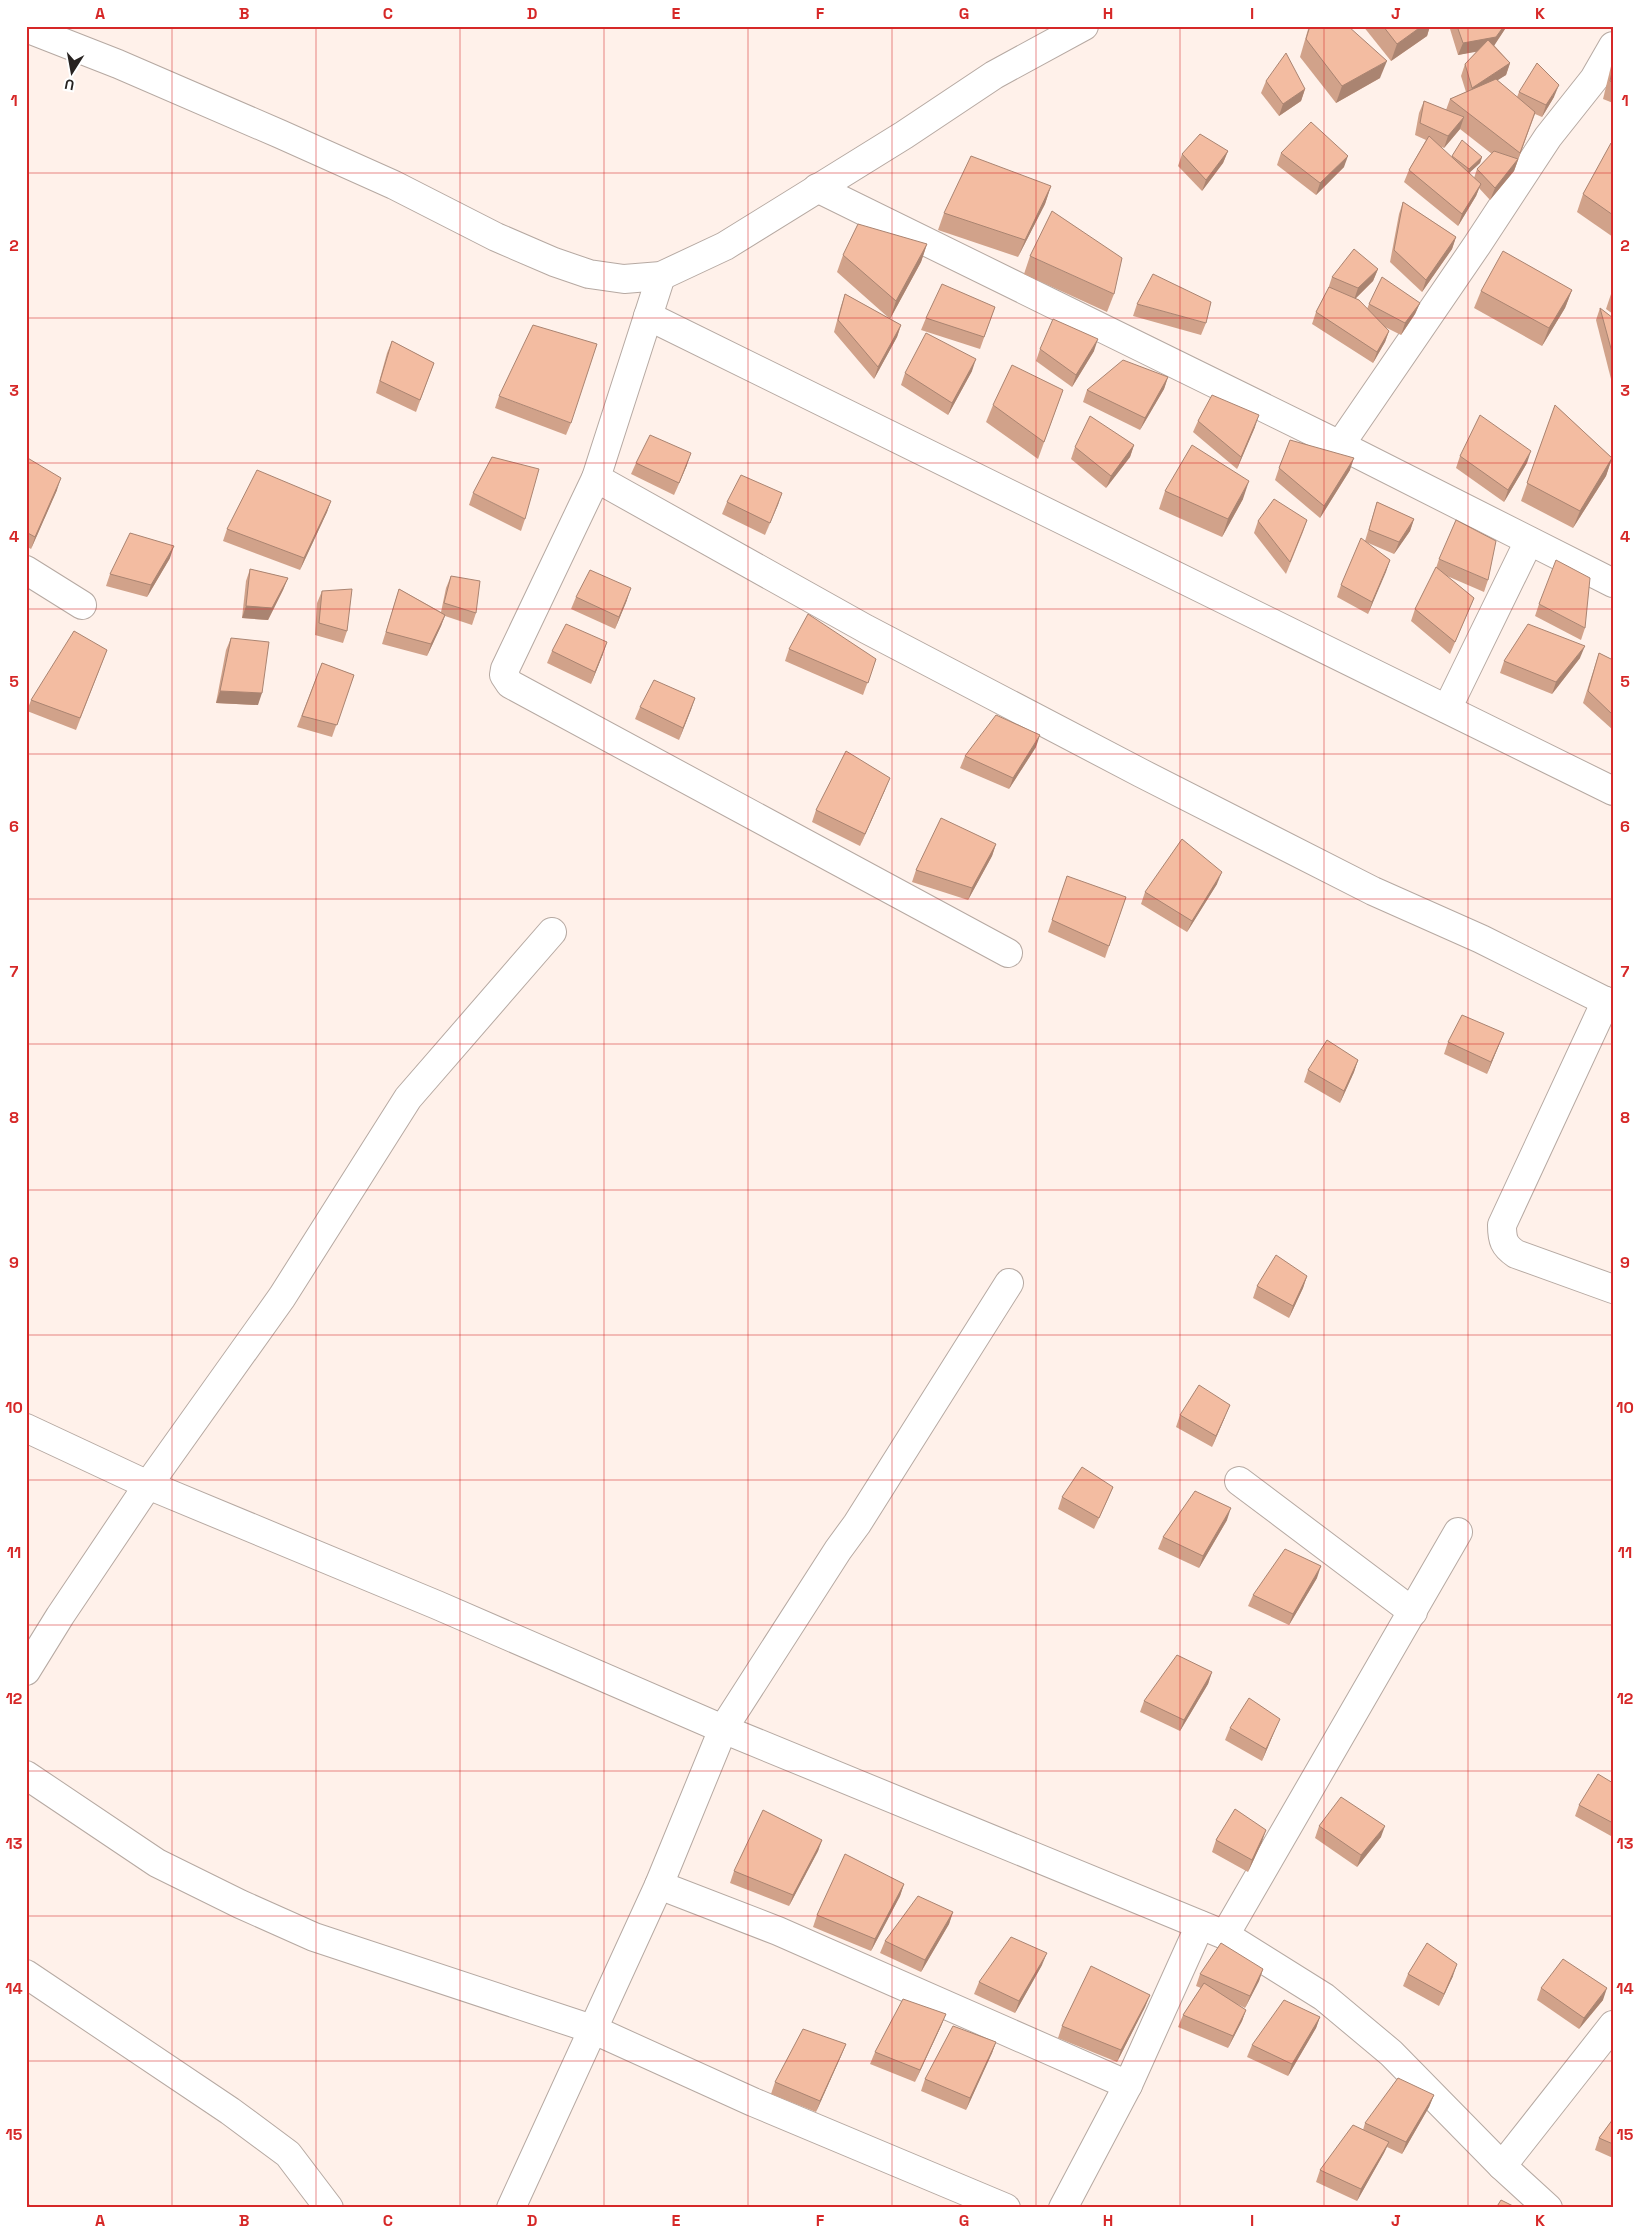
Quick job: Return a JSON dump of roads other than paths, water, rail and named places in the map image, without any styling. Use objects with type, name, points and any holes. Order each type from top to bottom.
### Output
[{"type":"street","points":[[26,28],[118,64],[280,134],[394,185],[496,237],[554,262],[589,274],[624,279],[661,276],[725,246],[904,135],[994,75],[1084,26]]},
{"type":"street","points":[[1340,446],[1477,245],[1538,151],[1594,79],[1613,46]]},
{"type":"street","points":[[817,188],[1613,583]]},
{"type":"street","points":[[661,276],[596,478],[505,669],[504,675],[510,684],[1008,953]]},
{"type":"street","points":[[648,316],[1613,791]]},
{"type":"street","points":[[596,478],[866,629],[1116,759],[1373,891],[1481,939],[1609,1003],[1502,1226],[1502,1238],[1507,1248],[1516,1254],[1613,1289]]},
{"type":"street","points":[[1447,709],[1529,541]]},
{"type":"street","points":[[26,570],[82,605]]},
{"type":"street","points":[[26,1671],[60,1616],[148,1485],[282,1297],[408,1098],[552,932]]},
{"type":"street","points":[[510,2208],[659,1885],[723,1729],[838,1550],[857,1524],[1009,1283]]},
{"type":"street","points":[[26,1428],[148,1485],[438,1605],[723,1729],[1212,1930],[1324,1997],[1391,2053],[1502,2166],[1548,2208]]},
{"type":"street","points":[[1238,1481],[1413,1612]]},
{"type":"street","points":[[1063,2208],[1212,1930],[1413,1612],[1458,1532]]},
{"type":"street","points":[[26,1776],[157,1863],[240,1904],[314,1937],[592,2030],[753,2102],[1006,2208]]},
{"type":"street","points":[[659,1885],[778,1931],[1128,2085]]},
{"type":"street","points":[[26,1974],[230,2111],[288,2154],[329,2208]]},
{"type":"street","points":[[1502,2166],[1613,2025]]}]
